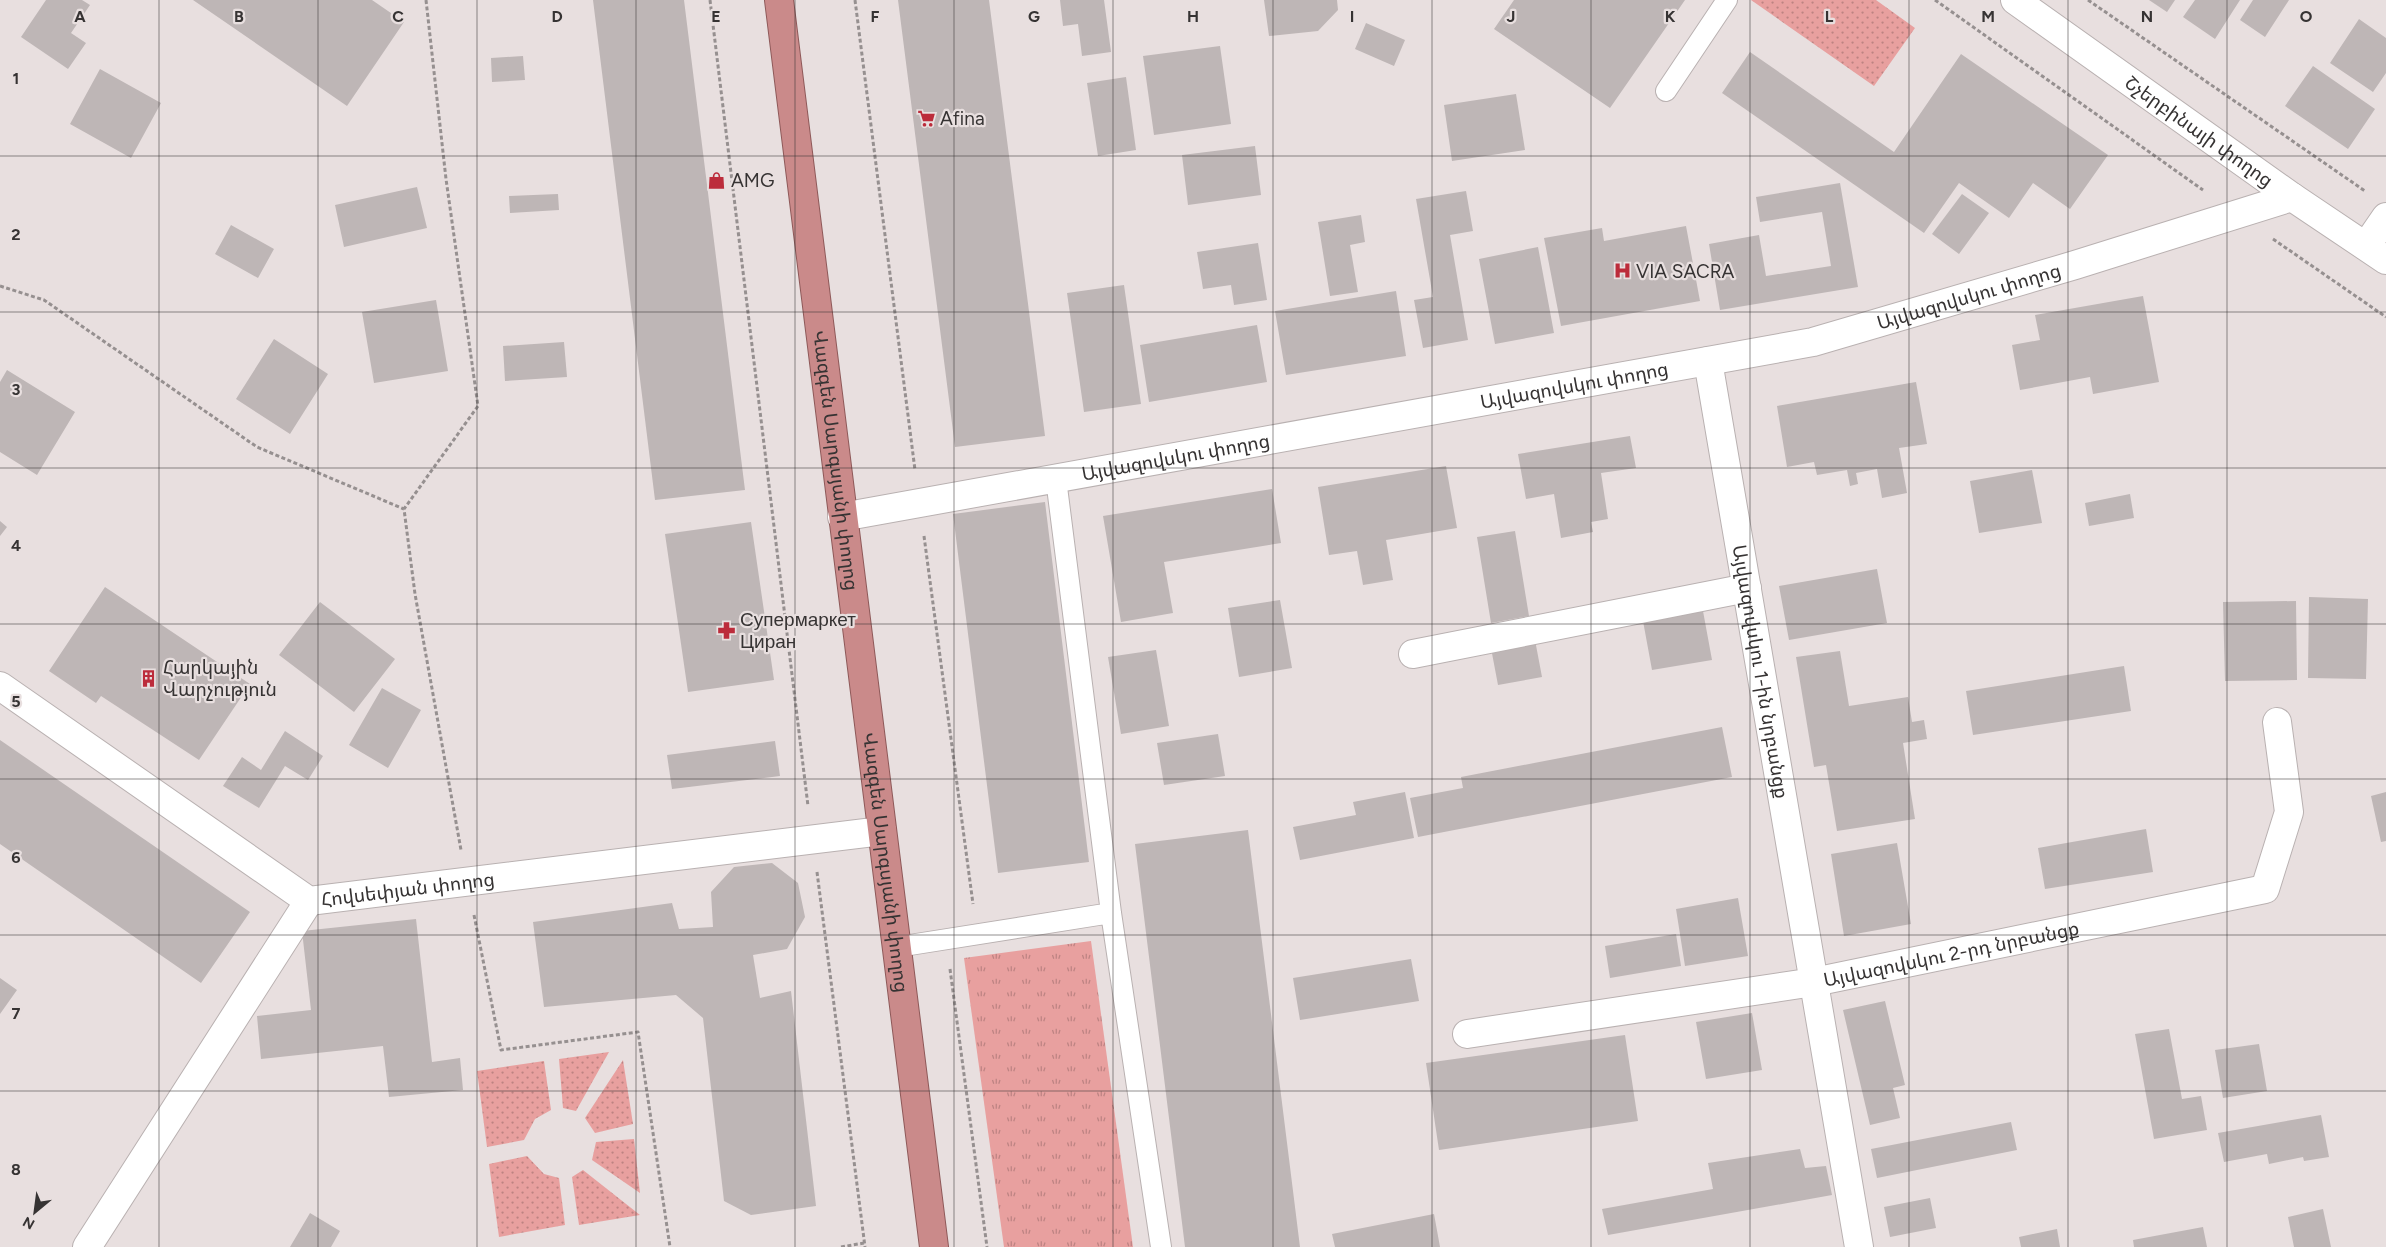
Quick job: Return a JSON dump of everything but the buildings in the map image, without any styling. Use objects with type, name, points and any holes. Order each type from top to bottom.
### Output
[{"type":"highway","name":"Վազգեն Սարգսյանի փողոց","points":[[779,0],[934,1247]]},
{"type":"street","name":"Շչերբինայի փողոց","points":[[2015,0],[2292,197],[2376,253]]},
{"type":"street","name":"Այվազովսկու փողոց","points":[[842,517],[1812,342],[2075,265],[2292,197]]},
{"type":"street","points":[[2376,253],[2386,217]]},
{"type":"street","name":"Այվազովսկու 1-ին նրբանցք","points":[[1708,360],[1859,1247]]},
{"type":"street","points":[[1414,654],[1747,588]]},
{"type":"street","name":"Հովսեփյան փողոց","points":[[0,686],[310,901],[882,831]]},
{"type":"street","name":"Այվազովսկու 2-րդ նրբանցք","points":[[1467,1034],[1814,982],[2265,889],[2290,812],[2277,722]]},
{"type":"street","points":[[87,1247],[310,901]]},
{"type":"lane","points":[[1666,91],[1727,0]]},
{"type":"lane","points":[[1056,479],[1111,913],[1161,1247]]},
{"type":"lane","points":[[897,947],[1111,913]]},
{"type":"path","points":[[426,0],[446,179],[478,406],[404,509],[415,594],[467,881],[501,1050],[638,1032],[670,1247]]},
{"type":"path","points":[[710,0],[812,839],[865,1245],[841,1247]]},
{"type":"path","points":[[1935,0],[2386,317]]},
{"type":"path","points":[[2088,0],[2370,194]]},
{"type":"path","points":[[0,286],[44,300],[257,447],[404,509]]},
{"type":"path","points":[[946,939],[986,1247]]},
{"type":"green space","points":[[1751,0],[1876,0],[1915,28],[1874,86]]},
{"type":"green space","points":[[1091,941],[1133,1247],[1004,1247],[964,958]]},
{"type":"green space","points":[[609,1052],[576,1111],[563,1108],[559,1059]]},
{"type":"green space","points":[[623,1060],[633,1124],[595,1133],[585,1118]]},
{"type":"green space","points":[[544,1061],[551,1110],[535,1119],[524,1140],[487,1147],[477,1071]]},
{"type":"green space","points":[[634,1139],[640,1193],[592,1160],[596,1142]]},
{"type":"green space","points":[[527,1156],[544,1174],[559,1178],[565,1225],[499,1237],[489,1164]]},
{"type":"green space","points":[[583,1170],[640,1215],[579,1225],[572,1177]]},
{"type":"place","name":"Afina","points":[[926,118]]},
{"type":"place","name":"AMG","points":[[717,180]]},
{"type":"place","name":"VIA SACRA","points":[[1622,271]]},
{"type":"place","name":"Супермаркет Циран","points":[[726,630]]},
{"type":"place","name":"Հարկային Վարչություն","points":[[149,678]]}]
